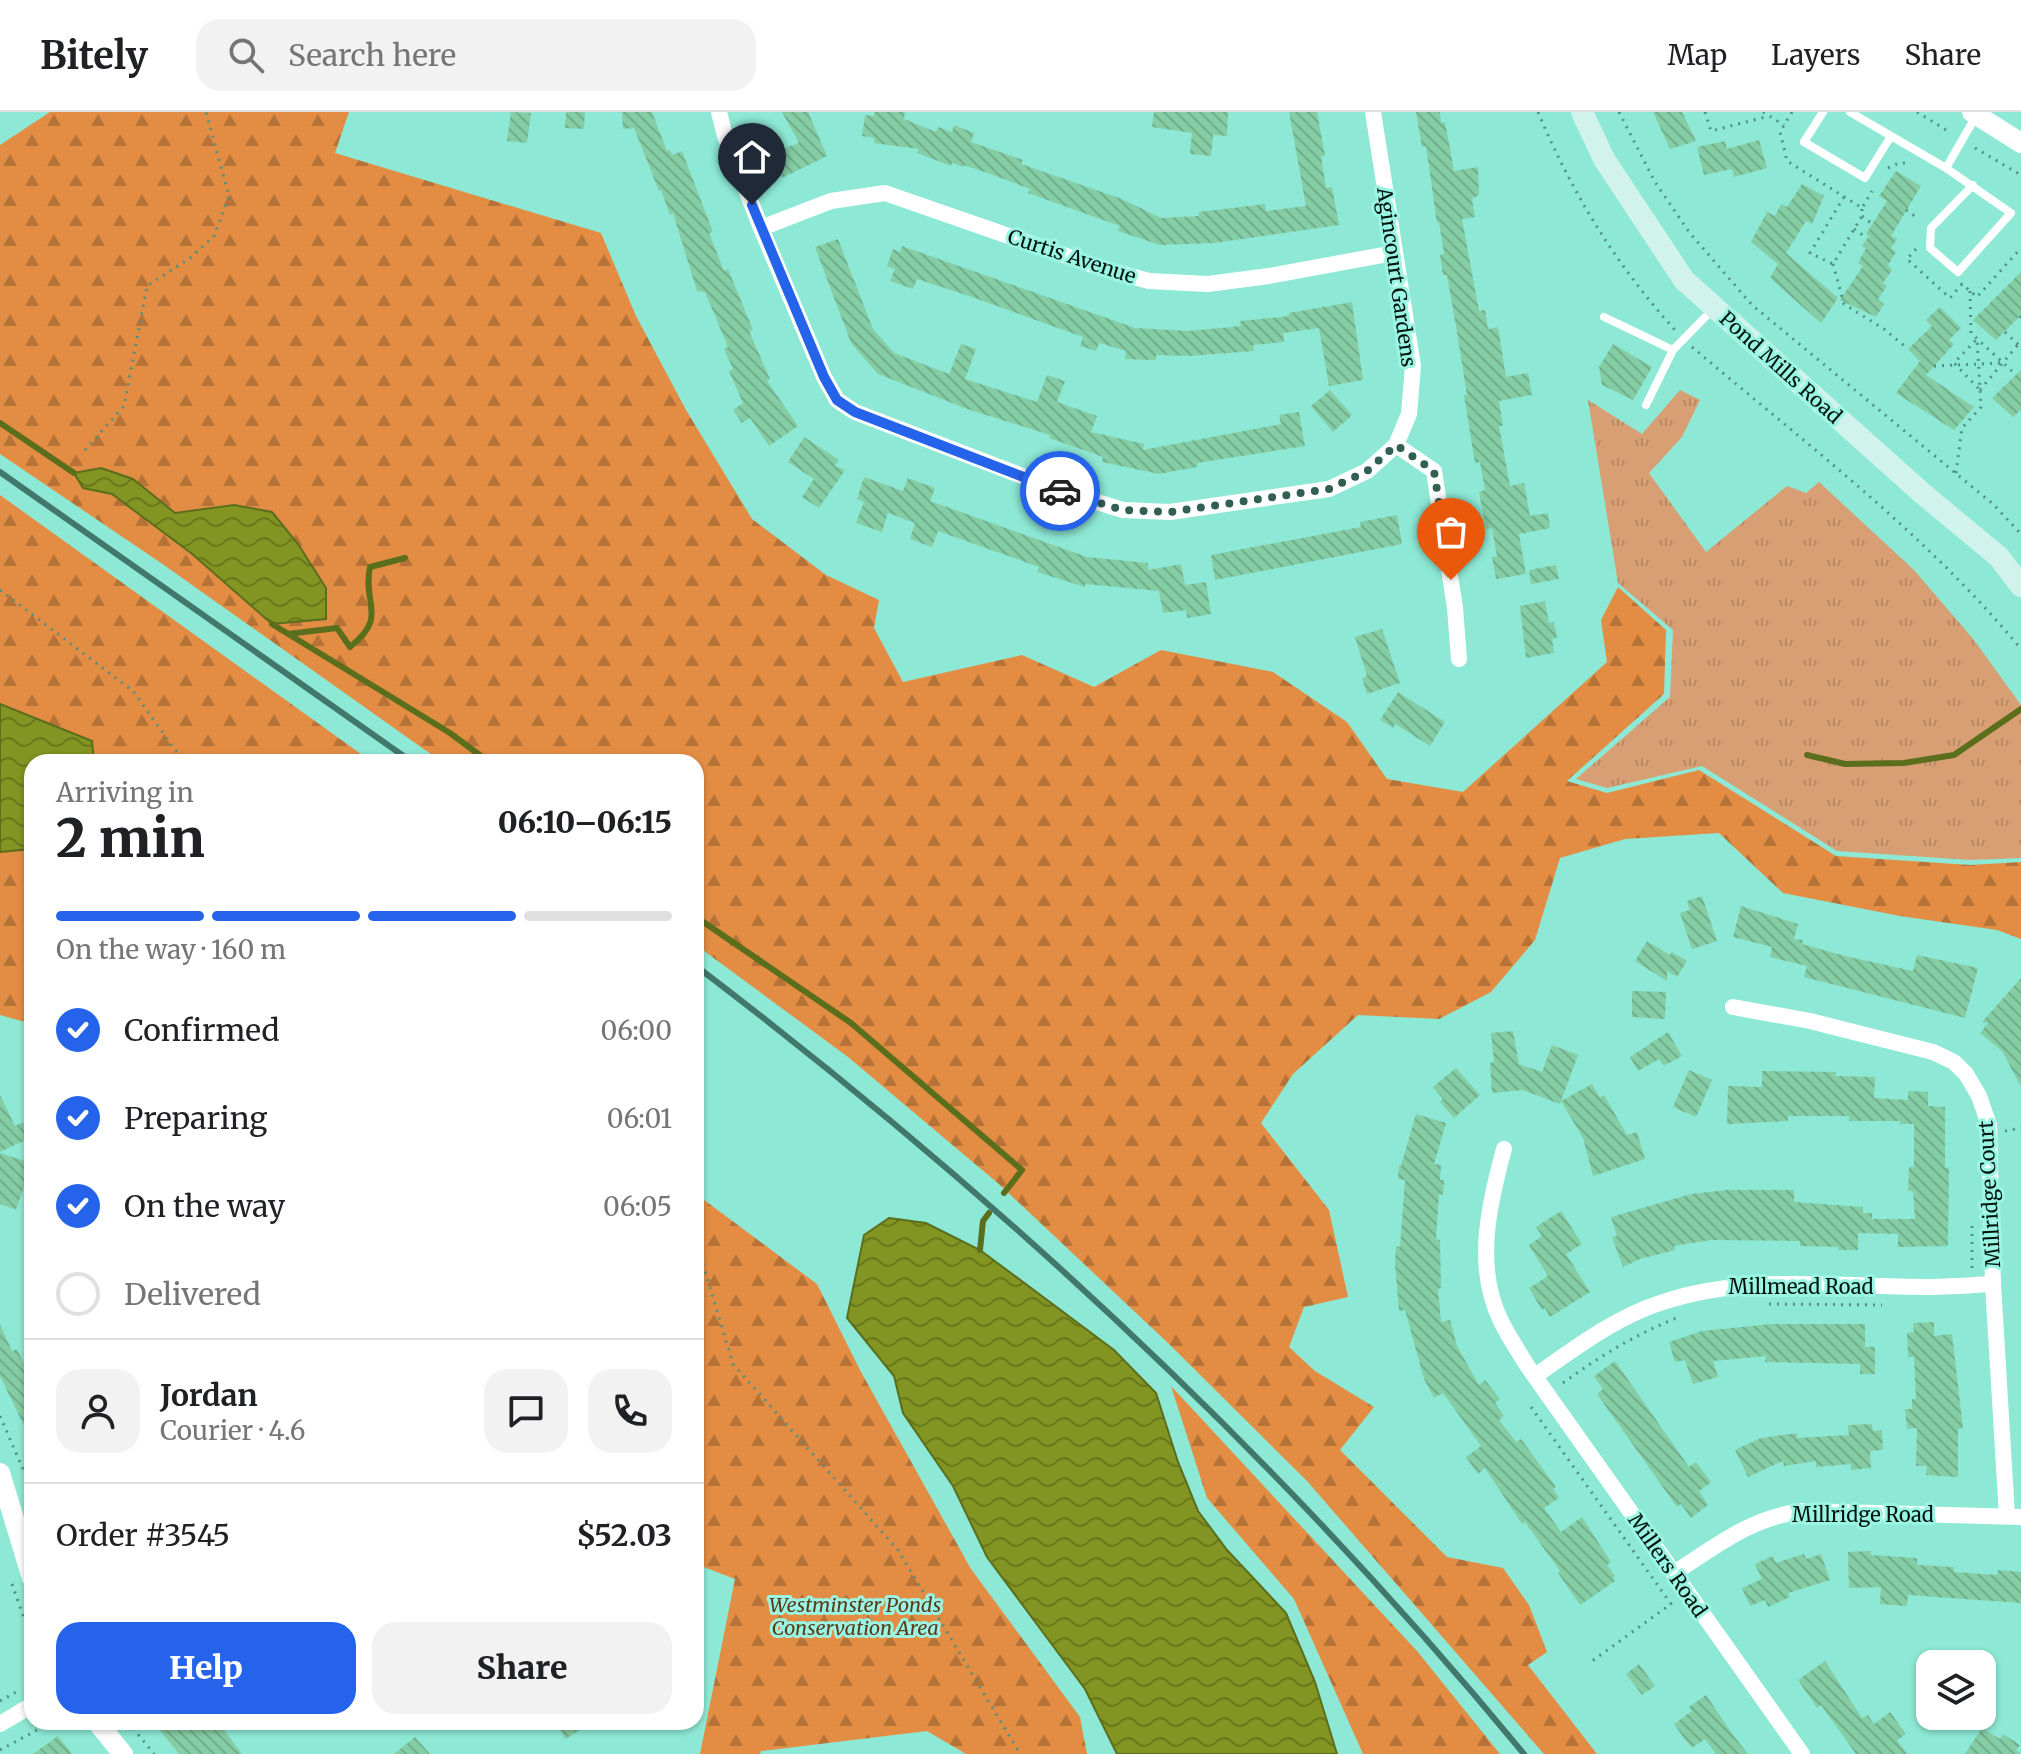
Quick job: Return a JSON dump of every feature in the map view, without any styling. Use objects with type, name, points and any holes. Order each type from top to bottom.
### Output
[{"type":"main road","name":"Pond Mills Road","points":[[1582,112],[1604,159],[1684,280],[1922,493],[1999,557],[2021,586]]},
{"type":"street","name":"Agincourt Gardens","points":[[719,112],[725,136],[761,228],[824,377],[837,400],[855,412],[1064,492],[1123,510],[1170,512],[1329,489],[1367,471],[1396,445],[1409,414],[1413,366],[1373,112]]},
{"type":"street","points":[[1976,113],[2021,143]]},
{"type":"street","name":"Curtis Avenue","points":[[761,228],[831,201],[885,193],[1089,264],[1149,281],[1208,284],[1394,253]]},
{"type":"street","points":[[1396,445],[1434,471],[1455,608],[1459,659]]},
{"type":"street","name":"Millridge Court","points":[[1733,1007],[1810,1021],[1933,1052],[1954,1062],[1966,1074],[1979,1096],[1989,1125],[1993,1284],[2014,1517]]},
{"type":"street","name":"Millers Road","points":[[1504,1149],[1489,1204],[1486,1266],[1499,1318],[1535,1376],[1802,1754]]},
{"type":"street","name":"Millmead Road","points":[[1535,1376],[1611,1326],[1658,1303],[1714,1287],[1773,1283],[1928,1287],[1993,1284]]},
{"type":"street","points":[[0,1473],[24,1552]]},
{"type":"street","name":"Millridge Road","points":[[1674,1573],[1742,1530],[1774,1515],[1802,1511],[2014,1517]]},
{"type":"street","points":[[0,1724],[24,1710]]},
{"type":"street","points":[[104,1730],[123,1754]]},
{"type":"lane","points":[[1823,112],[1804,142],[1865,178],[1891,136]]},
{"type":"lane","points":[[1850,112],[1946,168],[1973,185],[2011,213],[1958,272],[1930,248],[1931,228],[1973,185]]},
{"type":"lane","points":[[1946,168],[1976,113]]},
{"type":"lane","points":[[1646,405],[1673,350],[1714,307]]},
{"type":"lane","points":[[1604,317],[1673,350]]},
{"type":"path","points":[[85,450],[124,406],[147,286],[190,258],[214,236],[229,196],[206,112]]},
{"type":"path","points":[[1538,112],[1587,213],[1617,259],[1684,340],[1918,538],[1980,600],[2021,649]]},
{"type":"path","points":[[1619,112],[1655,182],[1689,232],[1752,305],[1993,504],[2021,534]]},
{"type":"path","points":[[1705,112],[1711,131],[1769,116]]},
{"type":"path","points":[[1763,112],[1784,125]]},
{"type":"path","points":[[1792,112],[1780,132],[1787,161],[1862,208]]},
{"type":"path","points":[[1883,173],[1890,166],[1911,163]]},
{"type":"path","points":[[1876,185],[1862,208],[1862,216],[1833,264],[1844,304],[1884,329],[1908,349]]},
{"type":"path","points":[[1833,264],[1810,253],[1844,197]]},
{"type":"path","points":[[1906,210],[1925,223]]},
{"type":"path","points":[[1862,216],[1872,224]]},
{"type":"path","points":[[1854,229],[1867,238]]},
{"type":"path","points":[[1923,242],[1907,259],[1950,298],[1962,284],[1977,297],[2021,248]]},
{"type":"path","points":[[1970,291],[1971,333],[2016,375]]},
{"type":"path","points":[[1980,390],[2020,344],[2005,332]]},
{"type":"path","points":[[1956,474],[1962,428],[1981,407],[1977,339]]},
{"type":"path","points":[[1954,363],[1977,339]]},
{"type":"path","points":[[1954,363],[1980,390]]},
{"type":"path","points":[[1934,366],[2002,363]]},
{"type":"path","points":[[0,590],[133,691],[178,754]]},
{"type":"path","points":[[704,1268],[733,1364],[898,1550],[1020,1754]]},
{"type":"path","points":[[1760,1304],[1891,1305]]},
{"type":"path","points":[[1563,1383],[1636,1335],[1690,1314]]},
{"type":"path","points":[[1531,1407],[1671,1604],[1588,1664]]},
{"type":"path","points":[[0,1416],[24,1472]]},
{"type":"path","points":[[0,1750],[37,1730]]},
{"type":"path","points":[[134,1730],[154,1754]]},
{"type":"green space","points":[[50,112],[349,112],[335,153],[601,233],[636,316],[686,410],[752,519],[826,575],[879,600],[874,628],[903,682],[1022,655],[1094,687],[1161,650],[1273,672],[1347,722],[1387,779],[1463,792],[1607,662],[1601,620],[1618,587],[1666,630],[1664,694],[1567,781],[1607,793],[1699,770],[1836,856],[1970,865],[2021,862],[2021,939],[1997,930],[1900,916],[1783,893],[1719,833],[1625,839],[1560,858],[1535,940],[1491,992],[1439,1019],[1358,1015],[1293,1074],[1261,1123],[1329,1210],[1348,1297],[1304,1307],[1289,1347],[1315,1371],[1374,1407],[1340,1450],[1447,1557],[1503,1568],[1529,1605],[1547,1652],[1528,1665],[1597,1754],[1544,1754],[1307,1481],[1168,1343],[1000,1185],[848,1057],[704,951],[704,754],[431,754],[161,563],[0,454],[0,145]]},
{"type":"green space","points":[[1680,390],[1700,400],[1682,437],[1649,473],[1706,552],[1787,486],[1806,493],[1819,482],[1914,570],[1974,640],[2021,705],[2021,858],[1970,860],[1837,851],[1702,766],[1607,788],[1576,779],[1670,697],[1673,630],[1618,583],[1588,400],[1642,434]]},
{"type":"green space","points":[[0,495],[361,754],[24,754],[24,1022],[0,1015]]},
{"type":"green space","name":"Westminster Ponds Conservation Area","points":[[704,1200],[817,1284],[861,1372],[971,1569],[1080,1717],[1087,1754],[966,1754],[927,1731],[761,1751],[760,1754],[700,1754],[735,1579],[704,1567]]},
{"type":"green space","points":[[1171,1386],[1417,1651],[1500,1754],[1363,1754],[1294,1599],[1207,1498]]},
{"type":"water","points":[[101,468],[133,479],[175,513],[234,505],[272,512],[298,544],[326,588],[326,619],[272,624],[191,553],[112,494],[83,488],[74,473]]},
{"type":"water","points":[[0,704],[92,741],[93,754],[24,754],[24,850],[0,852]]},
{"type":"water","points":[[889,1218],[926,1223],[980,1250],[1114,1350],[1156,1393],[1178,1462],[1198,1511],[1227,1550],[1286,1613],[1315,1682],[1337,1754],[1117,1754],[1085,1689],[987,1557],[953,1486],[903,1413],[894,1376],[847,1318],[864,1235]]},
{"type":"building","points":[[511,112],[531,113],[527,143],[507,141]]},
{"type":"building","points":[[566,112],[585,112],[584,129],[565,128]]},
{"type":"building","points":[[622,112],[652,112],[667,151],[670,150],[672,155],[682,151],[713,232],[709,233],[724,271],[728,269],[753,330],[749,331],[770,379],[767,381],[798,426],[769,446],[750,418],[742,423],[733,410],[743,403],[729,371],[733,369],[724,349],[728,347],[705,292],[697,291],[673,213],[670,215],[634,128],[623,129]]},
{"type":"building","points":[[782,112],[808,112],[827,156],[782,178],[771,153],[799,143]]},
{"type":"building","points":[[874,112],[905,112],[904,119],[936,132],[938,127],[952,132],[954,125],[974,133],[971,142],[1023,160],[1021,164],[1122,199],[1161,218],[1199,216],[1199,212],[1265,204],[1266,211],[1306,206],[1289,112],[1317,112],[1325,156],[1321,156],[1326,188],[1332,187],[1339,225],[1214,243],[1160,245],[1118,231],[1120,226],[1028,193],[1030,189],[996,176],[964,165],[952,163],[951,166],[917,153],[919,149],[874,143],[874,138],[862,136],[865,115],[874,116]]},
{"type":"building","points":[[1154,112],[1228,112],[1227,136],[1213,135],[1211,156],[1190,154],[1192,133],[1152,127]]},
{"type":"building","points":[[1416,112],[1440,112],[1441,123],[1445,122],[1454,171],[1478,167],[1479,195],[1472,199],[1475,217],[1462,219],[1479,311],[1485,310],[1488,329],[1498,327],[1506,377],[1528,373],[1532,395],[1499,401],[1503,426],[1499,426],[1510,486],[1524,483],[1530,516],[1548,513],[1550,528],[1519,534],[1526,574],[1496,579],[1492,557],[1497,557],[1492,528],[1486,529],[1479,492],[1485,490],[1480,462],[1475,463],[1456,326],[1447,275],[1443,275],[1440,255],[1444,254],[1439,222],[1426,146],[1422,147]]},
{"type":"building","points":[[1653,112],[1682,112],[1696,141],[1670,149]]},
{"type":"building","points":[[1759,140],[1767,168],[1734,177],[1732,169],[1704,175],[1697,147],[1725,141],[1727,149]]},
{"type":"building","points":[[1896,171],[1921,186],[1891,236],[1897,239],[1891,248],[1896,252],[1888,265],[1892,270],[1883,283],[1887,286],[1878,299],[1884,304],[1876,317],[1840,300],[1863,266],[1858,263],[1866,248],[1862,246],[1869,236],[1866,234],[1887,201],[1879,196]]},
{"type":"building","points":[[1802,184],[1824,196],[1812,224],[1806,221],[1786,253],[1838,298],[1821,323],[1770,278],[1778,264],[1751,242],[1767,212],[1775,216],[1781,204],[1787,207]]},
{"type":"building","points":[[838,239],[873,329],[894,353],[949,374],[961,344],[976,349],[965,379],[1037,402],[1047,375],[1065,381],[1057,402],[1097,416],[1091,432],[1144,444],[1143,450],[1281,424],[1279,415],[1299,412],[1305,446],[1197,463],[1197,467],[1159,474],[1102,462],[1103,457],[1049,438],[1050,435],[967,409],[878,374],[851,343],[815,247]]},
{"type":"building","points":[[902,246],[1135,328],[1190,331],[1241,326],[1240,321],[1289,316],[1289,313],[1352,302],[1363,380],[1329,386],[1319,328],[1283,333],[1284,342],[1253,345],[1254,351],[1156,355],[1156,360],[1125,359],[1126,351],[1099,343],[1096,351],[1080,346],[1083,337],[969,296],[917,279],[913,289],[890,281],[895,269],[887,266],[893,249],[900,252]]},
{"type":"building","points":[[2021,272],[2021,315],[1996,340],[1973,320]]},
{"type":"building","points":[[1940,307],[1961,328],[1949,340],[1954,344],[1926,375],[1974,407],[1954,430],[1896,393],[1920,361],[1908,349],[1932,326],[1926,320]]},
{"type":"building","points":[[1613,344],[1652,367],[1633,400],[1602,385],[1599,367]]},
{"type":"building","points":[[2021,370],[2021,410],[2013,417],[1992,398]]},
{"type":"building","points":[[1330,390],[1352,415],[1333,432],[1311,406]]},
{"type":"building","points":[[804,437],[839,460],[835,466],[845,470],[819,508],[802,497],[814,479],[788,462]]},
{"type":"building","points":[[864,477],[903,491],[908,478],[935,488],[930,501],[1087,557],[1148,563],[1148,570],[1181,564],[1185,585],[1206,582],[1211,614],[1187,618],[1186,610],[1163,613],[1159,591],[1085,584],[1085,587],[1037,572],[1039,567],[938,531],[932,547],[910,539],[915,523],[888,513],[882,532],[856,523],[864,502],[857,499]]},
{"type":"building","points":[[1397,515],[1402,544],[1215,580],[1211,555],[1361,527],[1360,522]]},
{"type":"building","points":[[1556,565],[1559,579],[1531,584],[1529,570]]},
{"type":"building","points":[[1545,601],[1549,623],[1554,622],[1557,638],[1552,639],[1554,653],[1526,658],[1520,606]]},
{"type":"building","points":[[1382,629],[1400,683],[1367,694],[1362,678],[1367,676],[1355,637]]},
{"type":"building","points":[[1398,692],[1445,722],[1430,746],[1395,724],[1393,728],[1380,720]]},
{"type":"building","points":[[1702,896],[1717,941],[1692,949],[1680,913],[1690,910],[1687,901]]},
{"type":"building","points":[[1741,906],[1798,924],[1794,939],[1845,956],[1913,971],[1917,955],[1978,968],[1965,1018],[1804,977],[1807,966],[1770,957],[1772,947],[1733,937]]},
{"type":"building","points":[[1647,941],[1687,961],[1677,977],[1667,971],[1667,981],[1635,961]]},
{"type":"building","points":[[2021,978],[2021,1087],[2002,1051],[1980,1033],[1988,1023],[1982,1022]]},
{"type":"building","points":[[1632,991],[1666,992],[1665,1019],[1632,1017]]},
{"type":"building","points":[[1513,1031],[1519,1064],[1542,1072],[1552,1045],[1578,1055],[1560,1104],[1523,1090],[1492,1093],[1490,1063],[1494,1062],[1491,1033]]},
{"type":"building","points":[[1668,1032],[1682,1056],[1664,1066],[1659,1059],[1638,1071],[1630,1057]]},
{"type":"building","points":[[1456,1068],[1480,1095],[1454,1118],[1440,1102],[1443,1099],[1433,1087]]},
{"type":"building","points":[[1689,1070],[1712,1080],[1696,1117],[1673,1107]]},
{"type":"building","points":[[1762,1071],[1836,1072],[1835,1076],[1875,1077],[1874,1098],[1908,1100],[1908,1091],[1928,1092],[1928,1106],[1945,1107],[1945,1168],[1949,1168],[1948,1246],[1898,1247],[1898,1234],[1858,1233],[1858,1250],[1800,1246],[1800,1241],[1711,1240],[1674,1246],[1675,1250],[1623,1267],[1612,1237],[1617,1236],[1611,1217],[1691,1194],[1727,1190],[1794,1190],[1794,1202],[1863,1207],[1863,1213],[1872,1213],[1872,1219],[1915,1219],[1913,1191],[1908,1191],[1909,1167],[1914,1167],[1914,1124],[1849,1121],[1849,1116],[1788,1116],[1788,1121],[1727,1124],[1728,1086],[1762,1087]]},
{"type":"building","points":[[1592,1084],[1600,1097],[1604,1095],[1627,1135],[1637,1132],[1645,1159],[1593,1176],[1583,1138],[1561,1101]]},
{"type":"building","points":[[0,1095],[15,1126],[23,1122],[24,1141],[0,1152]]},
{"type":"building","points":[[1416,1114],[1446,1123],[1434,1164],[1441,1165],[1440,1180],[1444,1180],[1443,1195],[1439,1194],[1436,1239],[1440,1240],[1441,1288],[1438,1289],[1441,1322],[1450,1320],[1457,1346],[1479,1385],[1485,1380],[1500,1399],[1495,1403],[1504,1416],[1499,1420],[1516,1442],[1521,1439],[1556,1487],[1553,1489],[1559,1498],[1544,1508],[1561,1532],[1582,1517],[1611,1562],[1607,1565],[1615,1581],[1580,1605],[1558,1573],[1560,1571],[1525,1522],[1522,1524],[1485,1468],[1478,1474],[1466,1457],[1481,1446],[1443,1393],[1434,1398],[1424,1379],[1405,1310],[1399,1311],[1395,1264],[1396,1246],[1400,1247],[1405,1180],[1398,1179],[1399,1166]]},
{"type":"building","points":[[0,1153],[24,1160],[24,1186],[16,1210],[0,1204]]},
{"type":"building","points":[[1561,1211],[1582,1244],[1566,1254],[1590,1292],[1550,1317],[1529,1288],[1548,1276],[1529,1245],[1542,1236],[1536,1227]]},
{"type":"building","points":[[1934,1322],[1934,1336],[1952,1334],[1963,1428],[1958,1429],[1958,1477],[1926,1475],[1927,1466],[1916,1466],[1917,1428],[1907,1429],[1905,1409],[1912,1409],[1912,1399],[1916,1399],[1914,1357],[1908,1357],[1907,1333],[1914,1332],[1913,1323]]},
{"type":"building","points":[[0,1324],[12,1351],[17,1349],[24,1363],[24,1426],[0,1376]]},
{"type":"building","points":[[1771,1324],[1865,1324],[1865,1347],[1875,1347],[1875,1374],[1860,1374],[1860,1364],[1765,1362],[1766,1356],[1713,1361],[1718,1377],[1693,1384],[1685,1360],[1675,1362],[1669,1342],[1702,1331]]},
{"type":"building","points":[[1615,1361],[1689,1467],[1696,1462],[1711,1482],[1699,1491],[1708,1505],[1691,1518],[1681,1504],[1677,1507],[1597,1394],[1603,1389],[1594,1376]]},
{"type":"building","points":[[1872,1424],[1873,1431],[1882,1430],[1883,1450],[1870,1451],[1871,1468],[1851,1470],[1851,1464],[1816,1467],[1816,1461],[1784,1466],[1783,1461],[1748,1477],[1735,1450],[1761,1438],[1797,1433],[1797,1438],[1849,1435],[1848,1425]]},
{"type":"building","points":[[1871,1551],[1871,1555],[1917,1558],[1917,1565],[1954,1567],[1954,1572],[1997,1575],[1998,1570],[2021,1572],[2021,1603],[1908,1595],[1907,1606],[1880,1604],[1881,1587],[1849,1588],[1848,1552]]},
{"type":"building","points":[[1804,1554],[1806,1559],[1821,1554],[1830,1580],[1788,1593],[1790,1597],[1768,1607],[1765,1600],[1750,1606],[1742,1588],[1762,1579],[1755,1564],[1773,1556],[1776,1563]]},
{"type":"building","points":[[1825,1661],[1862,1718],[1868,1715],[1874,1724],[1890,1712],[1906,1734],[1897,1740],[1907,1754],[1856,1754],[1821,1705],[1817,1708],[1798,1680]]},
{"type":"building","points":[[1639,1664],[1655,1686],[1642,1695],[1626,1674]]},
{"type":"building","points":[[1706,1695],[1748,1754],[1716,1754],[1705,1739],[1692,1748],[1686,1741],[1674,1724],[1692,1711],[1689,1707]]},
{"type":"building","points":[[160,1730],[224,1730],[242,1754],[179,1754]]},
{"type":"building","points":[[560,1730],[580,1730],[565,1739]]},
{"type":"building","points":[[1981,1730],[1985,1730],[2000,1739],[2003,1734],[2020,1745],[2016,1750],[2021,1754],[1965,1754]]},
{"type":"building","points":[[58,1736],[72,1754],[33,1754]]},
{"type":"building","points":[[415,1737],[430,1754],[394,1754]]},
{"type":"waterway","points":[[0,423],[74,473]]},
{"type":"waterway","points":[[288,634],[337,628],[350,647],[362,636],[371,618],[370,567],[405,558]]},
{"type":"waterway","points":[[272,624],[450,733],[478,754]]},
{"type":"waterway","points":[[1807,755],[1845,764],[1904,763],[1954,755],[2021,709]]},
{"type":"waterway","points":[[704,922],[851,1023],[1022,1170],[1004,1193]]},
{"type":"waterway","points":[[980,1250],[983,1221],[989,1213]]},
{"type":"railway","points":[[0,472],[401,754]]},
{"type":"railway","points":[[704,972],[919,1145],[1028,1239],[1133,1336],[1335,1539],[1524,1754]]},
{"type":"way so far","points":[[1060,491],[1123,510],[1170,512],[1329,489],[1367,471],[1396,445],[1434,471],[1451,580]]},
{"type":"route","points":[[752,205],[824,377],[837,400],[855,412],[1060,491]]}]
